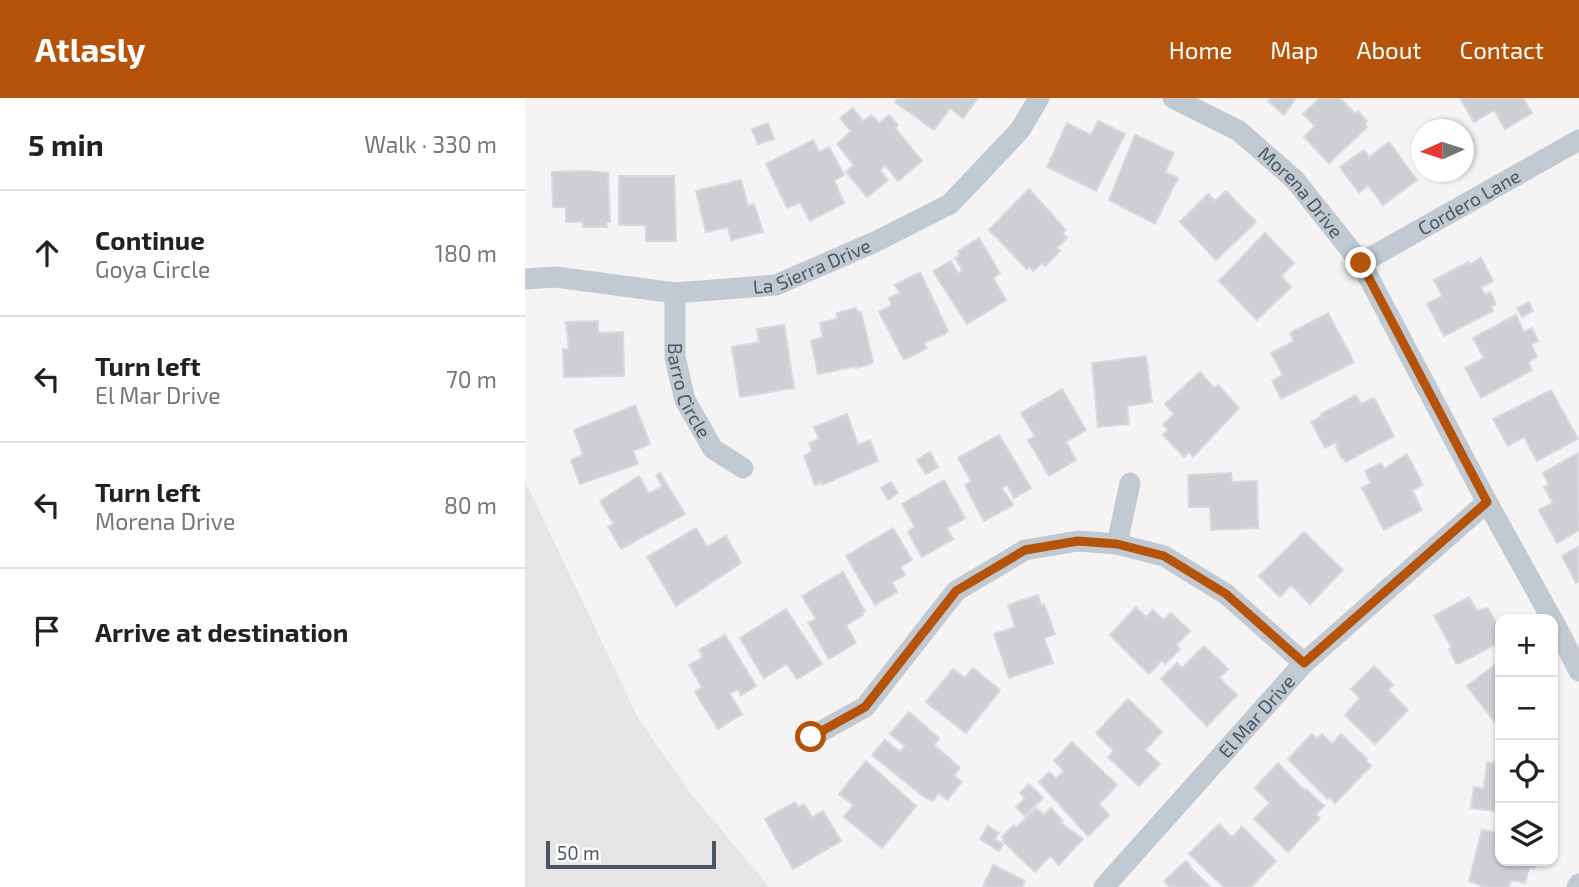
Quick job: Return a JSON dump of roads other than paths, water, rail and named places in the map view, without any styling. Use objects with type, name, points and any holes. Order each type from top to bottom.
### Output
[{"type":"street","name":"La Sierra Drive","points":[[525,279],[556,277],[675,293],[776,285],[875,243],[950,204],[1020,130],[1039,98]]},
{"type":"street","name":"Morena Drive","points":[[1173,98],[1239,131],[1295,180],[1361,263],[1487,502],[1550,614]]},
{"type":"street","name":"Cordero Lane","points":[[1361,263],[1579,140]]},
{"type":"street","name":"Barro Circle","points":[[675,293],[675,357],[685,400],[713,449],[743,468]]},
{"type":"street","points":[[1117,544],[1130,483]]},
{"type":"street","name":"El Mar Drive","points":[[1104,887],[1304,663],[1487,502]]},
{"type":"street","points":[[811,737],[865,707],[956,591],[1025,550],[1078,541],[1117,544],[1164,556],[1226,594],[1304,663]]},
{"type":"street","name":"Morena Drive","points":[[1558,630],[1579,671]]}]
